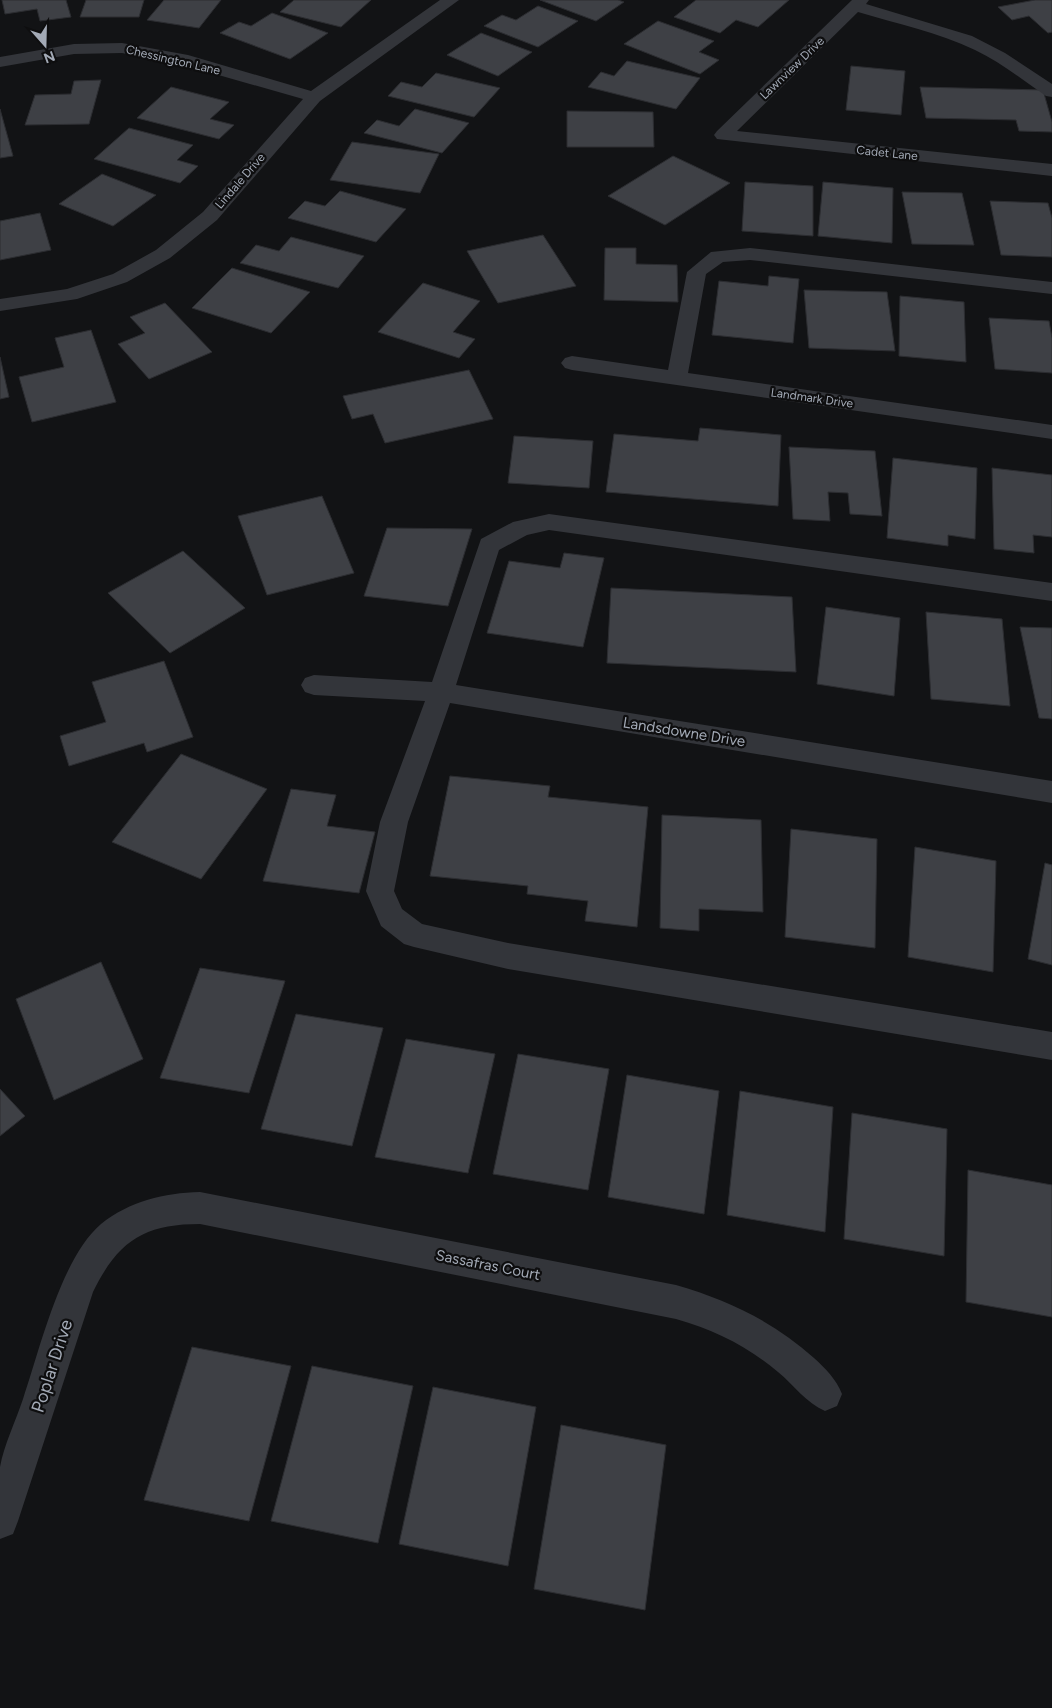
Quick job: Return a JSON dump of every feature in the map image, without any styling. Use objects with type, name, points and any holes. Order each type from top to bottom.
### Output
[{"type":"street","name":"Lindale Drive","points":[[0,305],[79,292],[120,278],[162,254],[210,216],[314,97],[450,0]]},
{"type":"street","points":[[858,3],[979,46],[1012,65],[1052,92]]},
{"type":"street","name":"Lawnview Drive","points":[[723,135],[858,3]]},
{"type":"street","name":"Chessington Lane","points":[[0,62],[74,49],[122,48],[182,60],[314,97]]},
{"type":"street","name":"Cadet Lane","points":[[723,135],[1052,170]]},
{"type":"street","points":[[677,378],[689,306],[697,272],[718,256],[750,254],[1052,288]]},
{"type":"street","name":"Landmark Drive","points":[[572,363],[1052,432]]},
{"type":"street","points":[[1052,592],[549,522],[521,528],[490,545],[441,692],[394,822],[380,891],[391,917],[414,935],[508,956],[1052,1046]]},
{"type":"street","name":"Landsdowne Drive","points":[[314,685],[441,692],[1052,792]]},
{"type":"street","name":"Sassafras Court","points":[[126,1224],[140,1217],[170,1208],[200,1208],[709,1310],[741,1325],[771,1344],[799,1366],[825,1394]]},
{"type":"street","name":"Poplar Drive","points":[[0,1521],[78,1286],[86,1268],[98,1251],[126,1224]]},
{"type":"building","points":[[2,0],[66,0],[71,17],[40,21],[37,9],[5,14]]},
{"type":"building","points":[[86,0],[144,0],[139,17],[80,17]]},
{"type":"building","points":[[164,0],[221,0],[199,28],[147,20]]},
{"type":"building","points":[[294,0],[371,0],[341,27],[280,12]]},
{"type":"building","points":[[540,0],[618,0],[624,2],[596,21]]},
{"type":"building","points":[[696,0],[789,0],[758,27],[736,20],[720,33],[674,17]]},
{"type":"building","points":[[1035,0],[1052,0],[1052,32],[1048,33],[1029,16],[1012,20],[998,7]]},
{"type":"building","points":[[538,6],[578,21],[538,47],[484,26],[502,15],[516,20]]},
{"type":"building","points":[[272,13],[328,33],[290,59],[220,33],[239,22],[251,26]]},
{"type":"building","points":[[658,21],[714,41],[699,52],[719,60],[700,74],[624,44]]},
{"type":"building","points":[[481,33],[532,52],[498,76],[447,55]]},
{"type":"building","points":[[627,61],[700,78],[676,109],[588,87],[601,72],[614,76]]},
{"type":"building","points":[[851,66],[905,71],[901,115],[846,110]]},
{"type":"building","points":[[436,73],[500,88],[474,117],[388,96],[401,82],[422,87]]},
{"type":"building","points":[[101,80],[89,124],[25,125],[35,95],[71,94],[74,81]]},
{"type":"building","points":[[171,87],[229,102],[210,119],[234,125],[219,139],[137,118]]},
{"type":"building","points":[[920,87],[1043,90],[1052,122],[1052,132],[1019,131],[1016,120],[926,118]]},
{"type":"building","points":[[0,109],[13,156],[0,158]]},
{"type":"building","points":[[415,109],[469,123],[442,153],[364,133],[377,120],[399,126]]},
{"type":"building","points":[[567,111],[653,112],[654,147],[567,147]]},
{"type":"building","points":[[129,128],[193,145],[177,160],[198,166],[180,183],[94,159]]},
{"type":"building","points":[[352,142],[439,154],[420,193],[330,180]]},
{"type":"building","points":[[673,156],[730,183],[665,225],[608,196]]},
{"type":"building","points":[[102,174],[156,195],[113,226],[59,204]]},
{"type":"building","points":[[745,182],[813,186],[813,236],[742,231]]},
{"type":"building","points":[[823,182],[893,188],[892,243],[818,236]]},
{"type":"building","points":[[340,191],[406,209],[376,242],[288,218],[305,201],[325,206]]},
{"type":"building","points":[[902,192],[962,193],[974,245],[912,244]]},
{"type":"building","points":[[990,201],[1048,203],[1052,218],[1052,257],[1001,255]]},
{"type":"building","points":[[40,213],[51,250],[0,260],[0,221]]},
{"type":"building","points":[[543,235],[576,286],[498,303],[467,251]]},
{"type":"building","points":[[291,237],[364,256],[338,288],[240,263],[256,245],[279,251]]},
{"type":"building","points":[[605,248],[636,248],[636,264],[677,265],[678,302],[604,300]]},
{"type":"building","points":[[232,268],[310,292],[271,333],[192,308]]},
{"type":"building","points":[[769,276],[799,279],[793,343],[712,335],[719,281],[768,286]]},
{"type":"building","points":[[423,283],[480,301],[453,332],[475,339],[459,358],[378,332]]},
{"type":"building","points":[[804,290],[887,292],[895,351],[809,348]]},
{"type":"building","points":[[900,296],[964,302],[966,362],[899,356]]},
{"type":"building","points":[[165,303],[212,352],[149,379],[118,344],[145,333],[130,317]]},
{"type":"building","points":[[989,318],[1049,321],[1052,338],[1052,373],[995,369]]},
{"type":"building","points":[[91,330],[116,402],[32,422],[19,377],[64,367],[55,338]]},
{"type":"building","points":[[0,357],[9,397],[0,399]]},
{"type":"building","points":[[469,370],[493,419],[385,443],[373,414],[352,419],[343,396]]},
{"type":"building","points":[[700,428],[781,435],[778,506],[606,492],[614,434],[698,441]]},
{"type":"building","points":[[514,436],[593,441],[589,488],[508,483]]},
{"type":"building","points":[[789,447],[875,451],[882,516],[850,514],[848,493],[828,492],[830,521],[793,519]]},
{"type":"building","points":[[893,458],[977,468],[975,539],[948,535],[948,546],[887,538]]},
{"type":"building","points":[[992,468],[1052,475],[1052,537],[1033,535],[1034,553],[994,549]]},
{"type":"building","points":[[322,496],[354,573],[267,595],[238,516]]},
{"type":"building","points":[[387,528],[472,529],[448,606],[364,596]]},
{"type":"building","points":[[183,551],[245,608],[170,653],[108,593]]},
{"type":"building","points":[[564,553],[604,558],[583,647],[487,633],[509,561],[560,568]]},
{"type":"building","points":[[611,588],[792,597],[796,672],[607,663]]},
{"type":"building","points":[[826,607],[900,618],[894,696],[817,684]]},
{"type":"building","points":[[926,612],[1002,619],[1010,706],[931,699]]},
{"type":"building","points":[[1020,627],[1052,628],[1052,719],[1039,718]]},
{"type":"building","points":[[164,661],[193,737],[147,752],[144,743],[69,766],[60,736],[106,722],[92,682]]},
{"type":"building","points":[[181,754],[267,789],[201,879],[112,842]]},
{"type":"building","points":[[450,776],[550,786],[548,797],[648,807],[637,927],[585,921],[588,901],[527,894],[528,886],[430,876]]},
{"type":"building","points":[[291,789],[336,795],[327,826],[375,832],[359,893],[263,881]]},
{"type":"building","points":[[662,815],[761,820],[763,912],[699,909],[699,931],[660,928]]},
{"type":"building","points":[[791,829],[877,839],[875,948],[785,937]]},
{"type":"building","points":[[915,847],[996,861],[993,972],[908,957]]},
{"type":"building","points":[[1045,863],[1052,865],[1052,965],[1028,959]]},
{"type":"building","points":[[101,962],[143,1059],[54,1100],[16,999]]},
{"type":"building","points":[[200,968],[285,981],[249,1093],[160,1078]]},
{"type":"building","points":[[296,1014],[383,1028],[352,1146],[261,1129]]},
{"type":"building","points":[[406,1039],[495,1054],[468,1173],[375,1157]]},
{"type":"building","points":[[518,1054],[609,1069],[588,1190],[493,1174]]},
{"type":"building","points":[[627,1075],[719,1091],[704,1214],[608,1197]]},
{"type":"building","points":[[0,1089],[25,1116],[0,1136]]},
{"type":"building","points":[[740,1091],[833,1107],[825,1232],[727,1215]]},
{"type":"building","points":[[852,1113],[947,1129],[944,1256],[844,1239]]},
{"type":"building","points":[[968,1170],[1052,1185],[1052,1317],[966,1302]]},
{"type":"building","points":[[192,1347],[291,1366],[249,1521],[144,1500]]},
{"type":"building","points":[[312,1366],[413,1386],[378,1543],[271,1521]]},
{"type":"building","points":[[433,1387],[536,1407],[508,1566],[399,1544]]},
{"type":"building","points":[[561,1425],[666,1445],[645,1610],[534,1589]]}]
